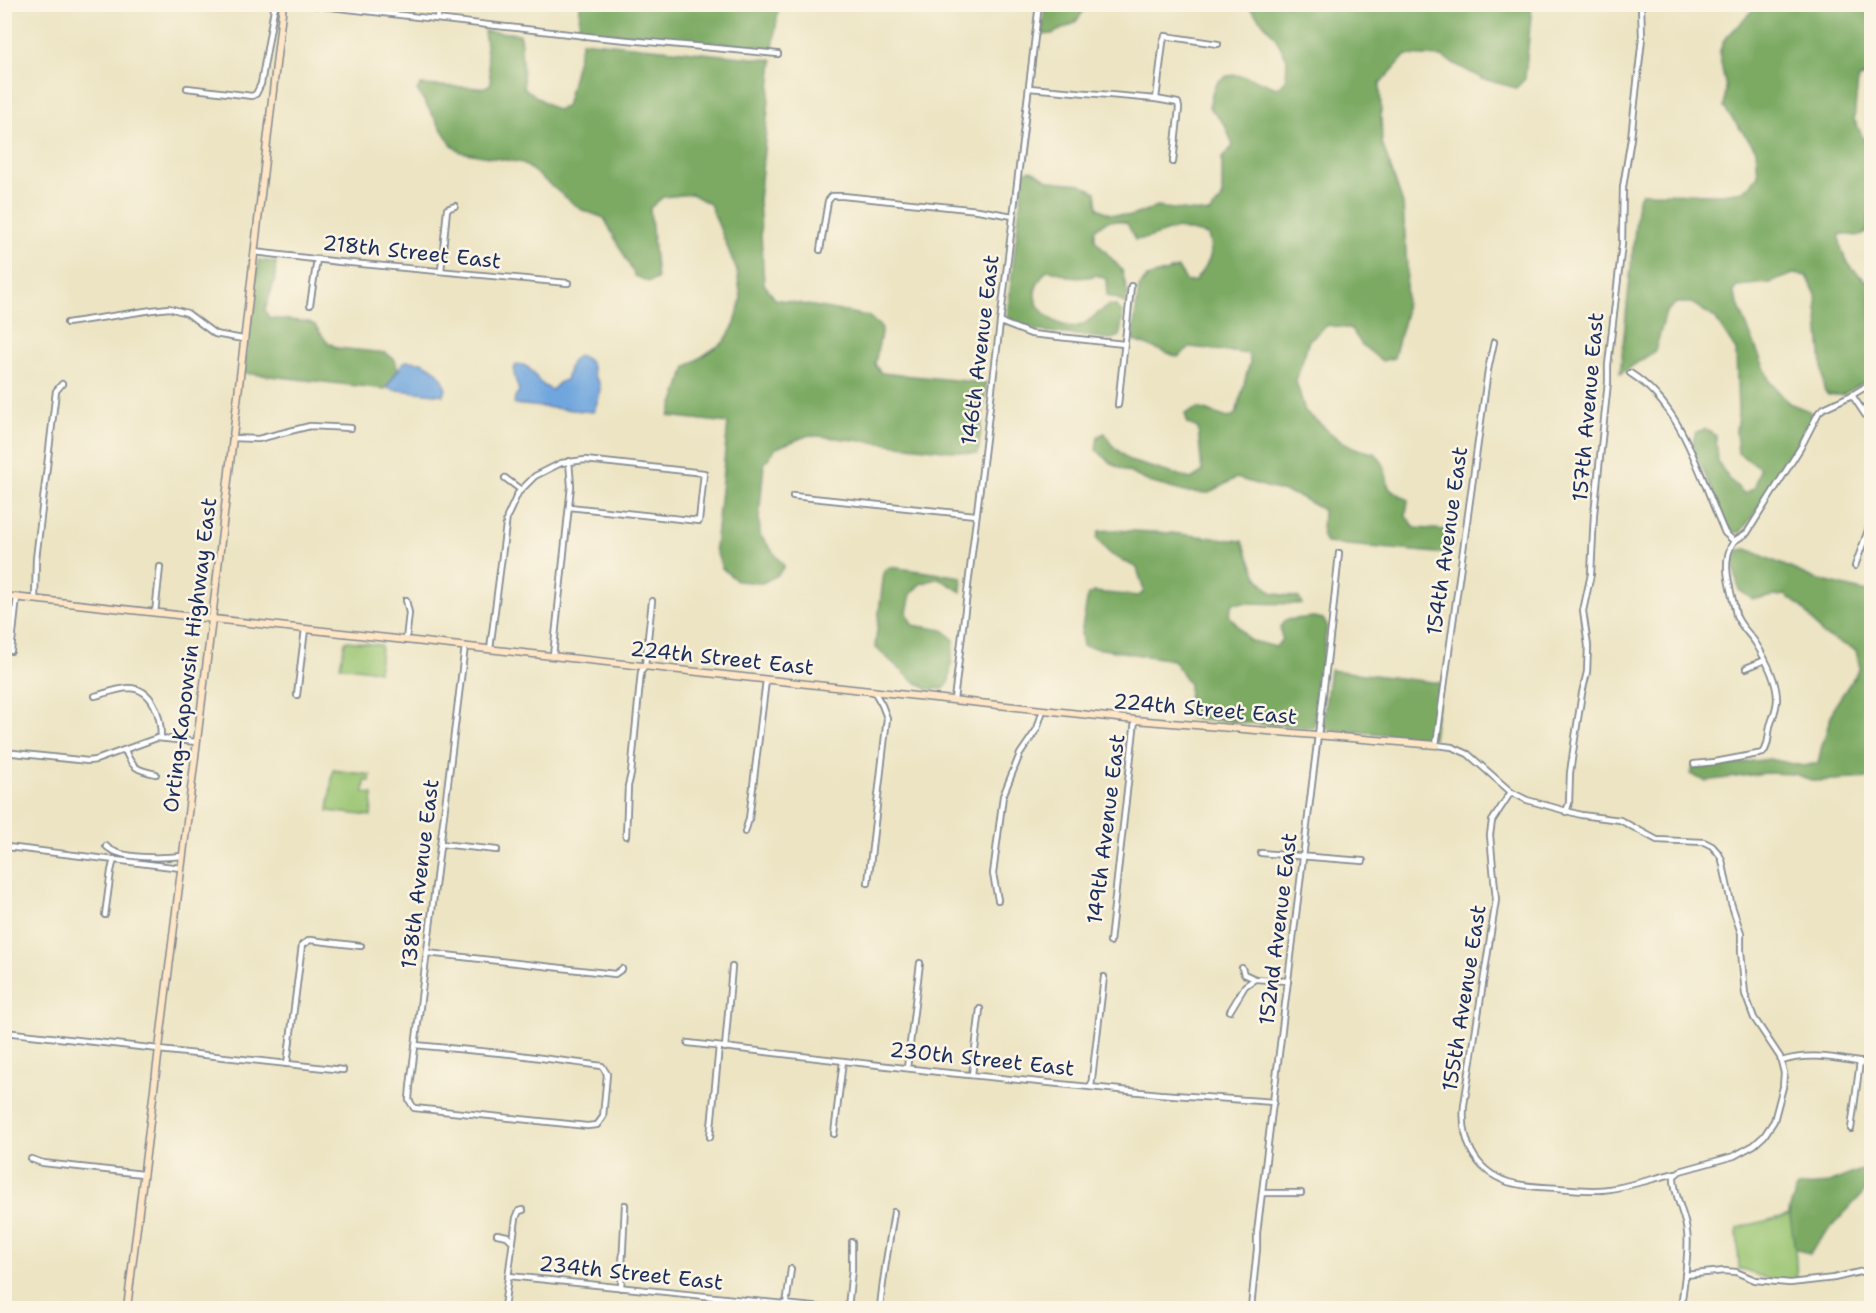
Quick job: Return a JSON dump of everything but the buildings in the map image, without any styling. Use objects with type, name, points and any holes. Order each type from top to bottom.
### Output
[{"type":"main road","name":"Orting-Kapowsin Highway East","points":[[127,1308],[212,619],[283,4]]},
{"type":"main road","name":"224th Street East","points":[[4,596],[1135,720],[1436,745]]},
{"type":"street","points":[[187,88],[252,96],[256,94],[261,84],[274,9],[277,4]]},
{"type":"street","points":[[304,4],[628,40],[778,54]]},
{"type":"street","points":[[437,19],[441,4]]},
{"type":"street","name":"146th Avenue East","points":[[954,700],[1039,4]]},
{"type":"street","name":"157th Avenue East","points":[[1566,812],[1569,803],[1575,738],[1587,672],[1588,646],[1583,611],[1591,574],[1594,514],[1622,244],[1623,187],[1642,38],[1641,4]]},
{"type":"street","points":[[1156,99],[1165,36],[1218,44]]},
{"type":"street","points":[[1029,88],[1174,102],[1179,106],[1173,162]]},
{"type":"street","points":[[820,250],[829,199],[832,196],[960,208],[1013,216]]},
{"type":"street","points":[[441,271],[447,209],[455,206]]},
{"type":"street","name":"218th Street East","points":[[254,252],[568,283]]},
{"type":"street","points":[[310,305],[317,259]]},
{"type":"street","points":[[1118,405],[1131,286]]},
{"type":"street","points":[[67,323],[170,308],[187,313],[215,334],[243,339]]},
{"type":"street","points":[[1000,322],[1031,334],[1124,345]]},
{"type":"street","name":"154th Avenue East","points":[[1436,745],[1488,370],[1494,342]]},
{"type":"street","points":[[1630,373],[1653,390],[1667,408],[1684,438],[1725,533],[1734,541]]},
{"type":"street","points":[[1694,764],[1765,752],[1777,698],[1765,660],[1738,621],[1726,572],[1727,556],[1734,541],[1747,533],[1799,450],[1819,412],[1872,383]]},
{"type":"street","points":[[35,599],[36,559],[46,470],[56,391],[62,384]]},
{"type":"street","points":[[1852,395],[1872,425]]},
{"type":"street","points":[[232,438],[258,439],[310,426],[351,428]]},
{"type":"street","points":[[490,649],[505,525],[510,508],[529,481],[543,471],[569,461],[585,460],[704,473],[699,521],[569,507]]},
{"type":"street","points":[[553,656],[569,507],[571,477],[569,461]]},
{"type":"street","points":[[506,478],[521,490]]},
{"type":"street","points":[[793,496],[975,515]]},
{"type":"street","points":[[1855,566],[1872,519]]},
{"type":"street","name":"152nd Avenue East","points":[[1251,1308],[1257,1233],[1332,621],[1338,553]]},
{"type":"street","points":[[155,613],[160,567]]},
{"type":"street","points":[[10,651],[17,597]]},
{"type":"street","points":[[406,600],[409,613],[406,640]]},
{"type":"street","points":[[626,836],[628,786],[652,601]]},
{"type":"street","points":[[297,695],[304,629]]},
{"type":"street","name":"138th Avenue East","points":[[416,1045],[597,1064],[604,1067],[607,1074],[603,1117],[594,1126],[586,1126],[414,1108],[409,1096],[465,646]]},
{"type":"street","points":[[1746,668],[1765,660]]},
{"type":"street","points":[[745,832],[749,819],[766,680]]},
{"type":"street","points":[[95,696],[124,689],[138,690],[158,711],[161,738]]},
{"type":"street","points":[[868,883],[887,718],[874,691]]},
{"type":"street","points":[[998,900],[993,874],[1003,796],[1016,763],[1037,729],[1043,710]]},
{"type":"street","name":"149th Avenue East","points":[[1110,942],[1135,720]]},
{"type":"street","points":[[4,752],[88,761],[152,739],[197,741]]},
{"type":"street","points":[[1436,745],[1452,747],[1468,754],[1510,792],[1527,800],[1588,817],[1620,820],[1657,840],[1710,844],[1722,860],[1727,887],[1741,933],[1744,984],[1752,1014],[1782,1061],[1784,1077],[1777,1113],[1764,1136],[1755,1145],[1741,1153],[1676,1173],[1674,1180],[1688,1234],[1681,1308]]},
{"type":"street","points":[[125,750],[132,766],[156,774]]},
{"type":"street","name":"155th Avenue East","points":[[1510,792],[1492,820],[1490,835],[1496,900],[1463,1120],[1464,1134],[1472,1152],[1488,1171],[1516,1184],[1594,1190],[1616,1188],[1676,1173]]},
{"type":"street","points":[[441,844],[497,850]]},
{"type":"street","points":[[106,846],[114,852],[130,855],[157,858],[183,856]]},
{"type":"street","points":[[7,847],[182,868]]},
{"type":"street","points":[[1261,853],[1363,861]]},
{"type":"street","points":[[105,915],[114,860]]},
{"type":"street","points":[[1871,891],[1872,895]]},
{"type":"street","points":[[286,1064],[300,948],[310,940],[362,946]]},
{"type":"street","points":[[427,953],[615,974],[622,969]]},
{"type":"street","points":[[907,1068],[920,963]]},
{"type":"street","points":[[710,1137],[732,967]]},
{"type":"street","points":[[1246,984],[1241,980],[1243,971],[1255,979],[1288,981]]},
{"type":"street","points":[[1090,1087],[1104,977]]},
{"type":"street","points":[[1230,1011],[1246,984],[1255,979]]},
{"type":"street","points":[[972,1075],[980,1009]]},
{"type":"street","points":[[4,1032],[343,1070]]},
{"type":"street","name":"230th Street East","points":[[688,1043],[1090,1087],[1274,1102]]},
{"type":"street","points":[[1782,1061],[1811,1055],[1872,1064]]},
{"type":"street","points":[[834,1134],[843,1061]]},
{"type":"street","points":[[1851,1129],[1860,1062]]},
{"type":"street","points":[[31,1159],[143,1174]]},
{"type":"street","points":[[1262,1193],[1301,1193]]},
{"type":"street","points":[[621,1288],[625,1205]]},
{"type":"street","points":[[504,1308],[512,1241],[518,1212],[522,1210]]},
{"type":"street","points":[[880,1308],[885,1259],[889,1249],[894,1212]]},
{"type":"street","points":[[497,1234],[507,1236],[512,1241]]},
{"type":"street","points":[[848,1308],[852,1242]]},
{"type":"street","points":[[786,1305],[791,1269]]},
{"type":"street","points":[[1684,1275],[1724,1271],[1736,1272],[1758,1281],[1790,1283],[1834,1278],[1868,1270]]},
{"type":"street","name":"234th Street East","points":[[508,1276],[823,1308]]},
{"type":"green space","points":[[580,4],[779,5],[773,48],[579,30]]},
{"type":"green space","points":[[1045,4],[1088,5],[1075,23],[1052,34],[1041,35]]},
{"type":"green space","points":[[1247,5],[1532,5],[1525,79],[1516,88],[1483,79],[1442,57],[1406,55],[1380,84],[1382,143],[1403,204],[1407,268],[1405,316],[1394,358],[1382,361],[1362,345],[1351,329],[1328,325],[1309,340],[1296,381],[1305,411],[1339,440],[1355,448],[1376,454],[1384,465],[1389,488],[1408,500],[1406,516],[1415,528],[1447,530],[1453,545],[1448,554],[1326,543],[1322,535],[1323,510],[1298,496],[1236,478],[1209,493],[1185,492],[1149,482],[1114,465],[1096,450],[1098,436],[1105,433],[1111,444],[1130,461],[1191,479],[1202,472],[1198,428],[1188,424],[1185,414],[1198,408],[1228,418],[1236,414],[1250,362],[1249,354],[1191,347],[1178,357],[1132,340],[1139,287],[1147,277],[1178,268],[1187,282],[1195,281],[1209,260],[1211,250],[1208,235],[1177,228],[1135,240],[1127,223],[1113,220],[1095,230],[1095,240],[1122,270],[1128,295],[1125,304],[1107,296],[1106,279],[1097,275],[1074,278],[1047,270],[1038,282],[1035,292],[1037,303],[1046,315],[1060,324],[1075,327],[1084,324],[1109,305],[1116,306],[1123,313],[1120,336],[1111,339],[1039,331],[1025,327],[1007,317],[1024,172],[1032,170],[1050,181],[1081,184],[1096,192],[1098,208],[1110,214],[1131,216],[1156,207],[1209,213],[1222,199],[1222,158],[1233,146],[1225,125],[1209,107],[1214,88],[1226,76],[1234,75],[1252,78],[1277,88],[1286,80],[1287,59],[1274,35]]},
{"type":"green space","points":[[1753,5],[1871,5],[1871,72],[1858,80],[1854,119],[1870,152],[1871,160],[1867,231],[1859,236],[1840,234],[1840,242],[1848,263],[1871,283],[1872,378],[1842,395],[1828,395],[1824,390],[1816,295],[1807,276],[1793,274],[1770,283],[1737,286],[1733,292],[1770,382],[1789,403],[1809,411],[1813,416],[1740,533],[1731,531],[1726,523],[1692,445],[1696,432],[1705,429],[1716,436],[1718,462],[1729,479],[1745,494],[1755,487],[1760,468],[1738,453],[1736,350],[1715,318],[1692,303],[1676,303],[1666,312],[1655,351],[1620,374],[1638,199],[1642,193],[1722,194],[1743,191],[1758,176],[1756,149],[1724,108],[1726,88],[1719,53],[1724,40],[1752,11]]},
{"type":"green space","points":[[484,31],[520,34],[524,88],[556,110],[566,107],[582,41],[773,60],[759,200],[764,284],[775,299],[868,316],[882,328],[875,364],[881,373],[986,383],[978,454],[809,435],[776,448],[764,464],[759,517],[760,535],[784,566],[778,575],[762,583],[737,581],[722,568],[715,548],[728,423],[669,416],[686,367],[724,342],[735,324],[741,299],[737,271],[710,204],[692,194],[663,197],[650,208],[657,279],[649,282],[635,276],[604,218],[580,209],[523,163],[461,152],[451,144],[417,90],[421,85],[483,88],[491,84]]},
{"type":"green space","points":[[258,260],[276,262],[275,279],[265,310],[269,318],[309,322],[315,325],[326,341],[337,348],[386,353],[395,360],[398,370],[385,389],[244,373]]},
{"type":"green space","points":[[1099,531],[1171,533],[1242,541],[1258,578],[1272,593],[1299,598],[1302,604],[1233,603],[1229,615],[1249,640],[1276,647],[1282,639],[1280,627],[1285,620],[1314,617],[1323,619],[1327,626],[1314,728],[1190,718],[1189,684],[1173,660],[1083,646],[1081,633],[1088,595],[1094,592],[1139,596],[1144,591],[1137,568],[1110,554],[1097,539]]},
{"type":"green space","points":[[1747,549],[1815,579],[1871,593],[1871,778],[1814,781],[1794,774],[1766,773],[1705,781],[1690,774],[1692,769],[1770,759],[1803,766],[1818,763],[1834,707],[1860,668],[1856,650],[1823,635],[1803,608],[1785,595],[1752,599],[1739,590],[1733,564],[1738,550]]},
{"type":"green space","points":[[890,567],[962,577],[961,592],[939,578],[920,584],[911,594],[907,612],[912,625],[943,630],[954,640],[949,682],[944,689],[927,689],[911,679],[875,647],[884,571]]},
{"type":"green space","points":[[345,642],[380,645],[379,671],[340,666]]},
{"type":"green space","points":[[1330,670],[1440,683],[1433,738],[1322,729]]},
{"type":"green space","points":[[333,770],[371,775],[370,781],[365,781],[364,793],[373,794],[371,816],[328,811]]},
{"type":"green space","points":[[1871,1166],[1871,1189],[1866,1190],[1809,1254],[1795,1248],[1789,1211],[1797,1187],[1826,1184]]},
{"type":"green space","points":[[1793,1214],[1797,1280],[1769,1279],[1739,1269],[1737,1228]]},
{"type":"water","points":[[580,356],[590,363],[600,387],[593,412],[514,404],[519,391],[514,374],[516,365],[528,368],[543,385],[552,390],[560,382],[566,380],[572,362]]},
{"type":"water","points":[[406,361],[421,362],[440,375],[446,390],[444,395],[389,389],[387,387]]}]
